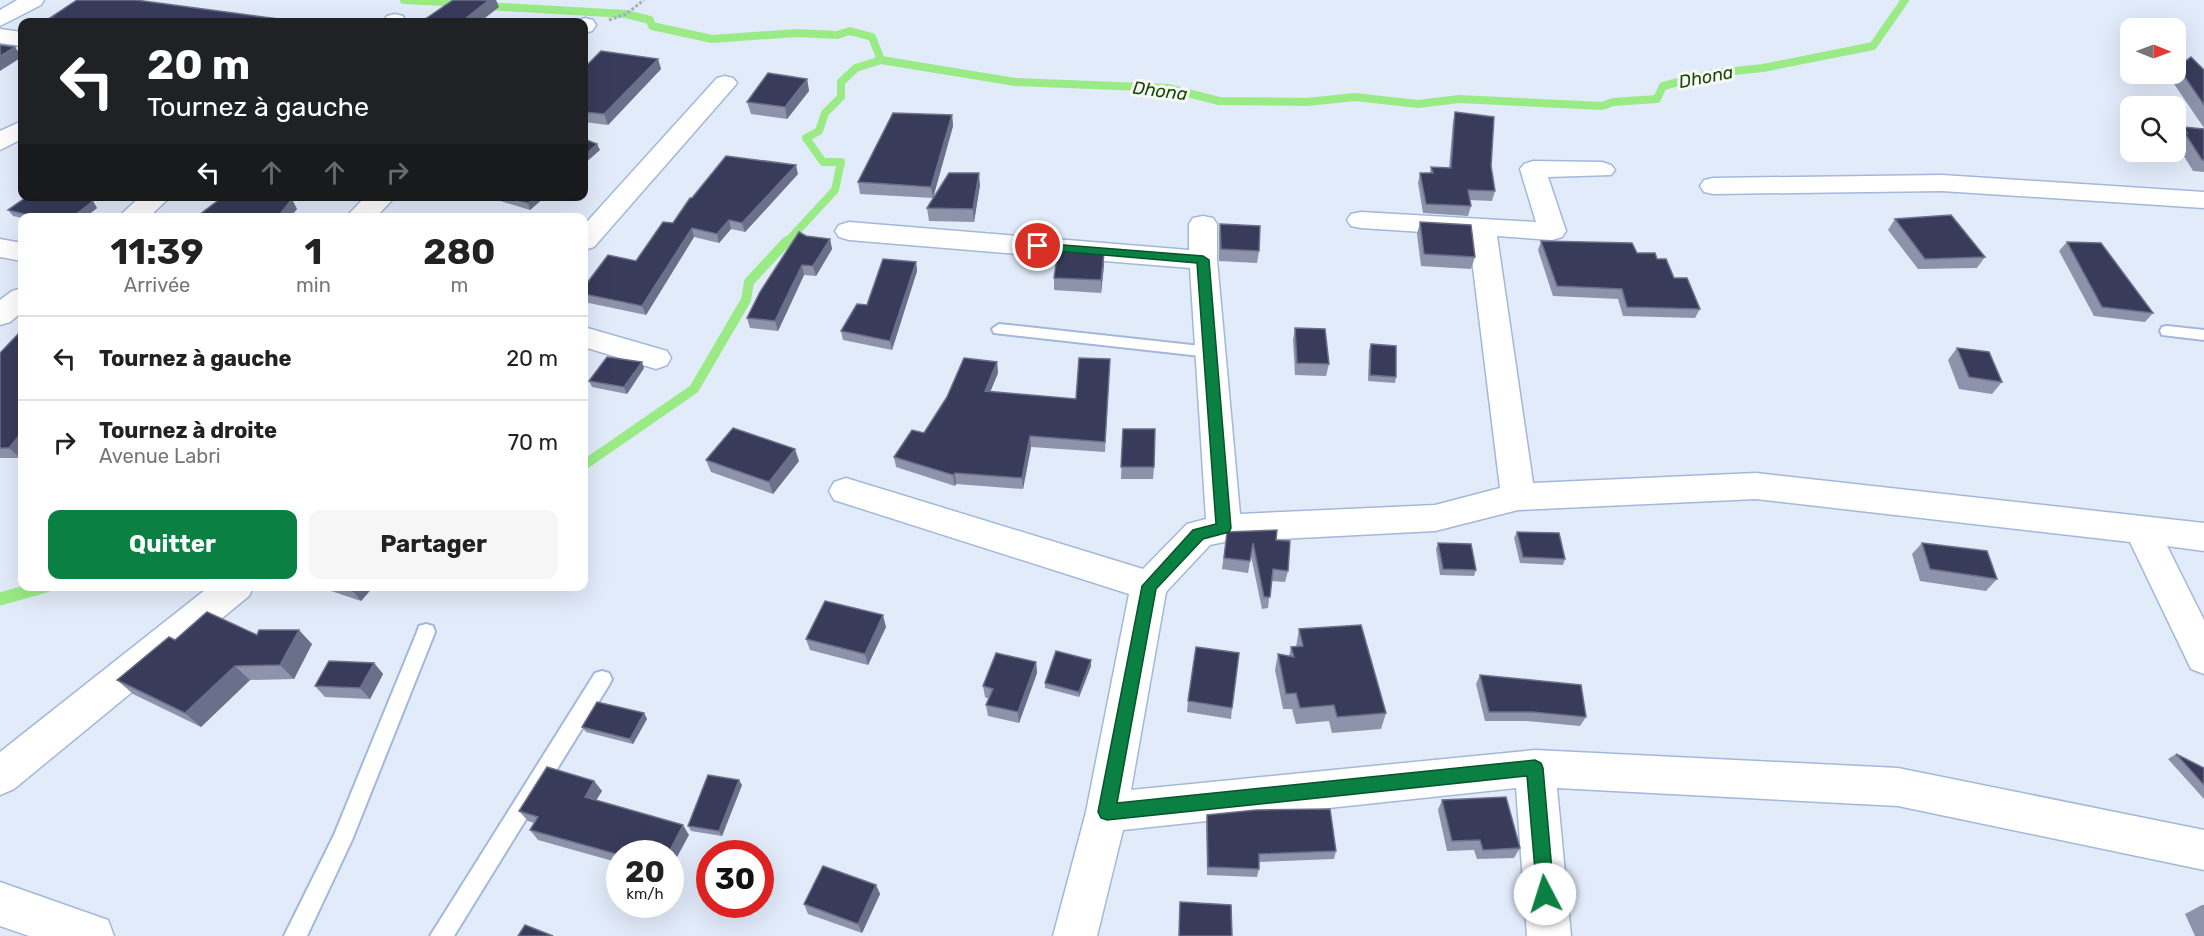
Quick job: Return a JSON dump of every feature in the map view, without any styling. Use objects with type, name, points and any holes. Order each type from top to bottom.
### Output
[{"type":"street","points":[[0,19],[33,0]]},
{"type":"street","points":[[0,36],[18,38]]},
{"type":"street","points":[[588,237],[725,83]]},
{"type":"street","points":[[0,142],[18,131]]},
{"type":"street","points":[[1361,220],[1552,231],[1533,169],[1602,170]]},
{"type":"street","points":[[1713,186],[1942,183],[2204,200]]},
{"type":"street","points":[[136,213],[152,201]]},
{"type":"street","points":[[364,213],[377,201]]},
{"type":"street","points":[[1203,224],[1203,260],[1224,528]]},
{"type":"street","points":[[1482,228],[1518,497]]},
{"type":"street","points":[[849,231],[1203,260]]},
{"type":"street","points":[[0,248],[18,251]]},
{"type":"street","points":[[0,315],[18,301]]},
{"type":"street","points":[[588,338],[656,358]]},
{"type":"street","points":[[1075,936],[1107,812],[1149,586],[1198,534],[1224,528],[1436,518],[1518,497],[1756,486],[2204,537]]},
{"type":"street","points":[[846,491],[1149,586]]},
{"type":"street","points":[[2142,531],[2204,658]]},
{"type":"street","points":[[0,776],[230,591]]},
{"type":"street","points":[[1107,812],[1535,768],[1898,787],[2204,850]]},
{"type":"street","points":[[1535,768],[1549,936]]},
{"type":"street","points":[[0,904],[92,936]]},
{"type":"lane","points":[[999,329],[1210,352]]},
{"type":"lane","points":[[2167,331],[2204,335]]},
{"type":"lane","points":[[295,936],[342,840],[426,632]]},
{"type":"lane","points":[[441,936],[602,679]]},
{"type":"path","points":[[588,25],[626,14],[644,0]]},
{"type":"building","points":[[77,0],[136,0],[271,18],[50,18]]},
{"type":"building","points":[[453,0],[489,0],[466,18],[427,18]]},
{"type":"building","points":[[0,45],[15,47],[0,56]]},
{"type":"building","points":[[601,51],[658,59],[604,114],[588,112],[588,64]]},
{"type":"building","points":[[2191,57],[2204,70],[2204,105],[2186,79],[2186,61]]},
{"type":"building","points":[[768,73],[807,79],[785,107],[747,102]]},
{"type":"building","points":[[1455,112],[1494,117],[1491,166],[1495,191],[1468,190],[1471,206],[1426,204],[1420,173],[1433,173],[1431,167],[1451,168]]},
{"type":"building","points":[[893,113],[952,115],[931,187],[858,182]]},
{"type":"building","points":[[2186,127],[2204,129],[2204,160],[2186,135]]},
{"type":"building","points":[[588,141],[597,144],[588,152]]},
{"type":"building","points":[[726,156],[796,165],[742,223],[729,220],[717,234],[692,228],[642,306],[588,295],[588,282],[608,255],[636,261],[663,222],[673,223]]},
{"type":"building","points":[[949,173],[979,173],[973,209],[927,208]]},
{"type":"building","points":[[21,201],[93,201],[77,213],[20,213],[8,210]]},
{"type":"building","points":[[217,201],[290,201],[281,213],[202,213]]},
{"type":"building","points":[[1951,215],[1985,257],[1925,259],[1895,219]]},
{"type":"building","points":[[1420,222],[1471,225],[1475,257],[1424,254]]},
{"type":"building","points":[[1220,224],[1260,226],[1259,251],[1221,249]]},
{"type":"building","points":[[799,232],[806,236],[830,239],[813,266],[802,265],[775,321],[747,318],[760,292]]},
{"type":"building","points":[[1541,241],[1632,243],[1637,253],[1655,253],[1657,259],[1666,259],[1674,278],[1687,278],[1700,309],[1627,307],[1622,289],[1557,286]]},
{"type":"building","points":[[2067,242],[2101,243],[2153,313],[2102,307]]},
{"type":"building","points":[[1058,251],[1104,253],[1101,280],[1054,278]]},
{"type":"building","points":[[883,259],[916,262],[890,341],[841,331],[857,304],[867,305]]},
{"type":"building","points":[[1295,328],[1325,329],[1329,364],[1297,363]]},
{"type":"building","points":[[18,334],[18,437],[9,448],[0,448],[0,353]]},
{"type":"building","points":[[1371,344],[1396,346],[1396,377],[1370,375]]},
{"type":"building","points":[[1957,348],[1989,352],[2002,382],[1969,377]]},
{"type":"building","points":[[607,357],[642,362],[624,387],[589,381]]},
{"type":"building","points":[[964,358],[997,362],[985,391],[1076,399],[1079,358],[1110,359],[1105,442],[1030,436],[1022,478],[955,473],[953,475],[894,457],[912,430],[924,433],[947,397]]},
{"type":"building","points":[[733,428],[795,449],[769,482],[706,460]]},
{"type":"building","points":[[1123,429],[1155,429],[1154,467],[1121,467]]},
{"type":"building","points":[[1277,530],[1276,540],[1290,541],[1288,571],[1273,569],[1270,597],[1264,597],[1253,543],[1250,561],[1224,558],[1227,532]]},
{"type":"building","points":[[1517,532],[1559,533],[1565,559],[1523,557]]},
{"type":"building","points":[[1438,543],[1471,544],[1476,570],[1443,569]]},
{"type":"building","points":[[1922,543],[1987,551],[1997,579],[1930,569]]},
{"type":"building","points":[[825,601],[883,615],[865,654],[806,639]]},
{"type":"building","points":[[207,612],[257,635],[259,630],[299,630],[280,665],[235,666],[185,713],[117,680],[169,637],[175,640]]},
{"type":"building","points":[[1361,625],[1386,713],[1337,717],[1334,705],[1300,708],[1296,693],[1286,694],[1278,654],[1294,657],[1291,647],[1303,646],[1299,629]]},
{"type":"building","points":[[1196,647],[1239,653],[1232,708],[1188,701]]},
{"type":"building","points":[[1056,651],[1091,660],[1079,692],[1045,683]]},
{"type":"building","points":[[996,653],[1036,662],[1018,712],[986,705],[993,689],[983,686]]},
{"type":"building","points":[[329,661],[374,663],[360,688],[315,686]]},
{"type":"building","points":[[1480,675],[1581,685],[1586,717],[1532,712],[1489,712]]},
{"type":"building","points":[[597,702],[644,713],[630,739],[582,727]]},
{"type":"building","points":[[2176,754],[2204,768],[2204,785]]},
{"type":"building","points":[[547,767],[594,781],[585,797],[683,825],[675,840],[606,840],[606,851],[530,830],[538,817],[519,811]]},
{"type":"building","points":[[708,775],[739,780],[719,831],[688,826]]},
{"type":"building","points":[[1506,797],[1520,848],[1483,850],[1480,840],[1452,841],[1442,800]]},
{"type":"building","points":[[1330,809],[1336,851],[1259,854],[1259,869],[1208,867],[1207,815],[1256,810]]},
{"type":"building","points":[[823,866],[876,885],[858,924],[804,904]]},
{"type":"building","points":[[1180,902],[1231,905],[1232,936],[1179,936]]},
{"type":"building","points":[[525,925],[553,936],[518,936]]},
{"type":"waterway","name":"Dhona","points":[[404,0],[463,3]]},
{"type":"waterway","name":"Dhona","points":[[881,60],[1015,82],[1168,88],[1219,101],[1307,102],[1355,97],[1418,104],[1459,99],[1602,106],[1613,102],[1657,99],[1663,86],[1714,73],[1763,68],[1873,46],[1905,0]]},
{"type":"waterway","name":"Dhona","points":[[485,6],[626,14],[650,20],[652,26],[712,39],[797,33],[837,35],[850,31],[872,37],[881,60]]},
{"type":"waterway","points":[[786,243],[835,190],[841,162],[823,162],[806,138],[819,131],[825,113],[841,97],[841,82],[856,68],[881,60]]},
{"type":"waterway","points":[[588,462],[694,389],[746,300],[749,282],[787,241]]},
{"type":"waterway","points":[[0,599],[28,591]]},
{"type":"route","points":[[1038,246],[1203,260],[1224,528],[1198,534],[1149,586],[1107,812],[1535,768],[1545,894]]}]
